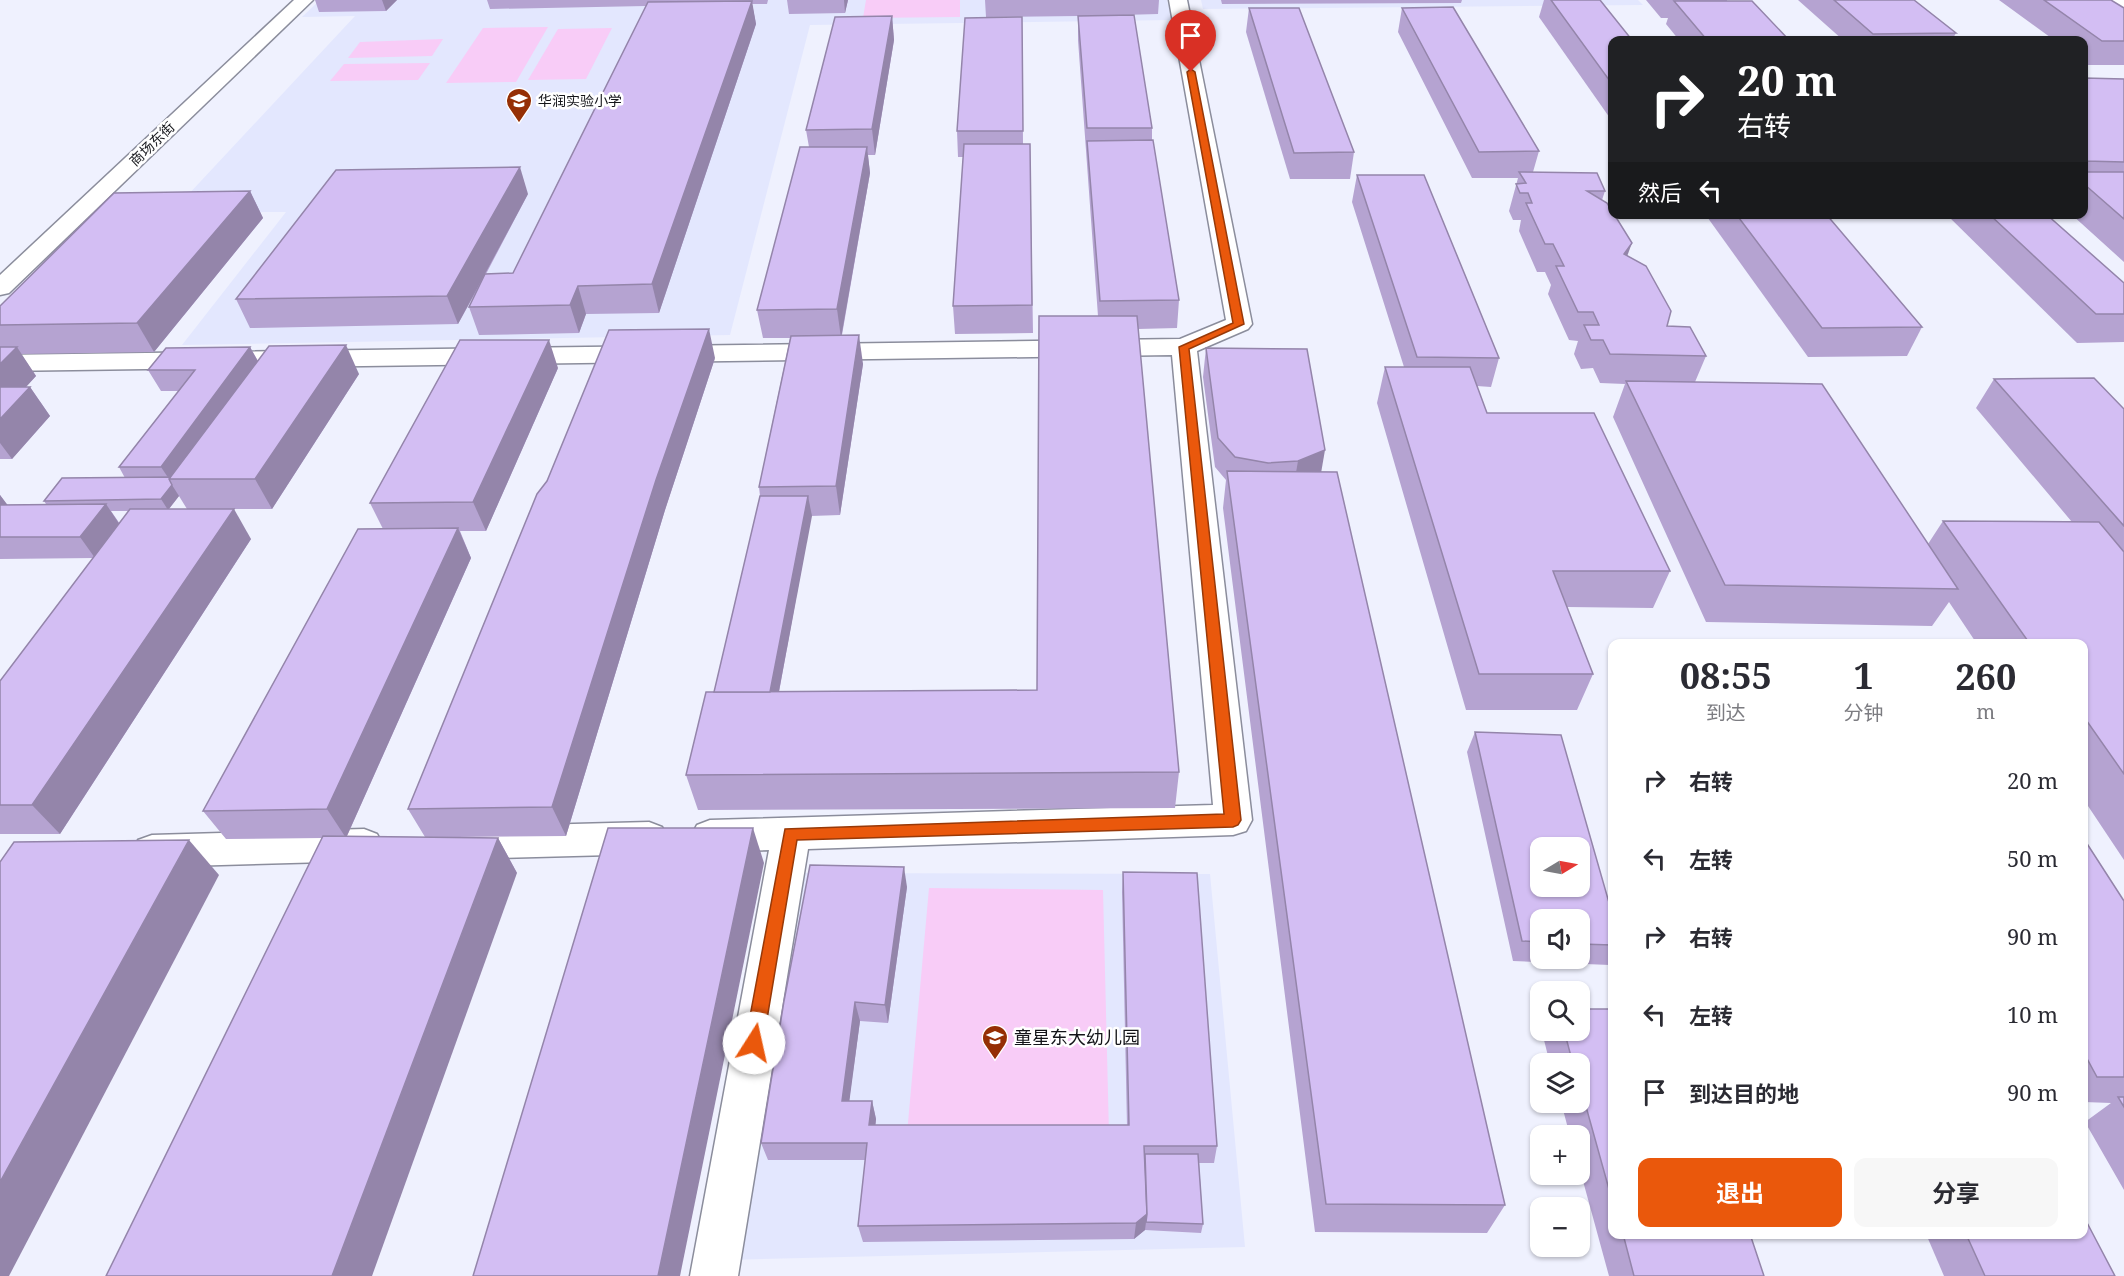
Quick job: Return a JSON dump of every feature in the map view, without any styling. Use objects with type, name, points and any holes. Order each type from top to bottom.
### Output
[{"type":"street","name":"商场东街","points":[[0,288],[304,0]]},
{"type":"street","points":[[0,363],[804,350],[1184,347],[1239,324],[1178,0]]},
{"type":"street","points":[[2117,0],[2124,5]]},
{"type":"street","points":[[122,852],[1233,820],[1184,347]]},
{"type":"street","points":[[714,1276],[791,834]]},
{"type":"shaded area","name":"华润实验小学","points":[[320,0],[1167,0],[1172,20],[810,25],[730,335],[182,345],[286,212],[172,212],[355,16],[302,17]]},
{"type":"shaded area","points":[[866,0],[960,0],[960,17],[863,18]]},
{"type":"shaded area","points":[[1201,0],[1638,0],[1643,5],[1203,9]]},
{"type":"shaded area","points":[[548,27],[516,82],[446,83],[483,28]]},
{"type":"shaded area","points":[[612,28],[586,79],[528,80],[558,29]]},
{"type":"shaded area","points":[[443,39],[432,56],[348,58],[360,42]]},
{"type":"shaded area","points":[[430,63],[418,80],[330,81],[344,64]]},
{"type":"shaded area","name":"童星东大幼儿园","points":[[794,873],[1210,874],[1245,1247],[727,1260]]},
{"type":"shaded area","points":[[929,888],[1103,890],[1109,1134],[907,1134]]},
{"type":"building","points":[[1551,0],[1600,0],[1629,36],[1608,36],[1608,78]]},
{"type":"building","points":[[1834,0],[1914,0],[1956,33],[1873,34]]},
{"type":"building","points":[[2044,0],[2111,0],[2124,8],[2124,41],[2102,41]]},
{"type":"building","points":[[752,1],[652,284],[578,286],[570,305],[469,307],[485,274],[513,273],[648,2]]},
{"type":"building","points":[[1674,1],[1752,1],[1785,36],[1704,36]]},
{"type":"building","points":[[1453,7],[1539,151],[1479,152],[1402,8]]},
{"type":"building","points":[[1249,8],[1299,8],[1354,152],[1294,153]]},
{"type":"building","points":[[1134,15],[1152,128],[1087,128],[1078,16]]},
{"type":"building","points":[[892,16],[872,129],[806,130],[835,17]]},
{"type":"building","points":[[1022,17],[1023,131],[957,131],[965,18]]},
{"type":"building","points":[[2088,78],[2124,79],[2124,162],[2088,161]]},
{"type":"building","points":[[1153,140],[1179,300],[1100,301],[1087,141]]},
{"type":"building","points":[[964,144],[1030,144],[1032,305],[953,306]]},
{"type":"building","points":[[800,147],[867,147],[837,309],[757,310]]},
{"type":"building","points":[[520,167],[447,296],[236,299],[336,170]]},
{"type":"building","points":[[1519,172],[1597,173],[1605,191],[1587,191],[1607,203],[1608,219],[1617,219],[1632,243],[1624,254],[1646,266],[1671,311],[1667,326],[1690,327],[1706,356],[1610,354],[1603,340],[1591,340],[1584,325],[1599,325],[1593,312],[1578,312],[1556,266],[1564,266],[1553,244],[1545,244],[1526,203],[1532,203],[1528,193],[1520,193],[1516,184],[1526,183]]},
{"type":"building","points":[[2088,172],[2124,172],[2124,219],[2088,188]]},
{"type":"building","points":[[1357,175],[1424,175],[1499,358],[1417,357]]},
{"type":"building","points":[[250,191],[137,323],[0,325],[0,306],[114,193]]},
{"type":"building","points":[[1740,219],[1830,219],[1922,327],[1822,328]]},
{"type":"building","points":[[1994,219],[2052,219],[2124,283],[2124,314],[2096,314]]},
{"type":"building","points":[[1039,316],[1137,316],[1179,772],[686,775],[706,692],[1037,690]]},
{"type":"building","points":[[709,329],[656,480],[552,807],[408,809],[537,494],[547,481],[609,330]]},
{"type":"building","points":[[859,335],[836,486],[759,487],[791,336]]},
{"type":"building","points":[[460,340],[549,340],[473,502],[370,503]]},
{"type":"building","points":[[346,345],[255,479],[169,479],[269,346]]},
{"type":"building","points":[[0,347],[17,347],[0,364]]},
{"type":"building","points":[[250,347],[161,467],[119,467],[195,370],[148,370],[166,348]]},
{"type":"building","points":[[1206,348],[1307,349],[1325,450],[1298,461],[1268,463],[1235,457],[1218,438]]},
{"type":"building","points":[[1385,367],[1470,367],[1487,413],[1594,413],[1670,571],[1553,571],[1593,674],[1479,674]]},
{"type":"building","points":[[2094,378],[2124,409],[2124,526],[1994,379]]},
{"type":"building","points":[[1626,381],[1822,384],[1958,589],[1725,585]]},
{"type":"building","points":[[0,387],[30,387],[0,419]]},
{"type":"building","points":[[1227,471],[1337,472],[1505,1205],[1326,1204]]},
{"type":"building","points":[[170,477],[172,485],[161,499],[44,501],[62,478]]},
{"type":"building","points":[[760,496],[808,496],[770,692],[714,692]]},
{"type":"building","points":[[106,504],[80,537],[0,537],[0,505]]},
{"type":"building","points":[[130,509],[234,509],[32,805],[0,805],[0,681]]},
{"type":"building","points":[[1943,521],[2099,522],[2124,552],[2124,774],[2088,723],[2088,639],[2026,639]]},
{"type":"building","points":[[458,528],[327,809],[203,811],[358,529]]},
{"type":"building","points":[[1475,732],[1561,735],[1608,899],[1608,945],[1590,944],[1590,909],[1530,909],[1530,941],[1522,941]]},
{"type":"building","points":[[608,828],[753,828],[658,1276],[473,1276]]},
{"type":"building","points":[[323,836],[498,838],[332,1276],[106,1276]]},
{"type":"building","points":[[189,840],[0,1182],[0,862],[14,842]]},
{"type":"building","points":[[2088,845],[2124,901],[2124,1077],[2097,1077],[2088,1060]]},
{"type":"building","points":[[810,865],[904,867],[885,1005],[855,1002],[842,1101],[872,1101],[869,1125],[1129,1125],[1123,872],[1197,873],[1217,1146],[1144,1146],[1147,1214],[1136,1223],[858,1226],[867,1143],[761,1143],[784,1001]]},
{"type":"building","points":[[1590,1009],[1608,1009],[1608,1186],[1588,1113],[1590,1113],[1590,1053],[1570,1053],[1567,1041],[1590,1041]]},
{"type":"building","points":[[2118,1097],[2124,1097],[2124,1107]]},
{"type":"building","points":[[1145,1154],[1198,1154],[1203,1224],[1146,1222]]},
{"type":"building","points":[[2088,1225],[2115,1276],[1985,1276],[1968,1239],[2088,1239]]},
{"type":"building","points":[[1624,1239],[1752,1239],[1764,1276],[1634,1276]]},
{"type":"place","name":"华润实验小学","points":[[519,124]]},
{"type":"place","name":"童星东大幼儿园","points":[[995,1061]]},
{"type":"route","points":[[754,1043],[791,834],[1233,820],[1184,347],[1239,324],[1191,72]]}]
